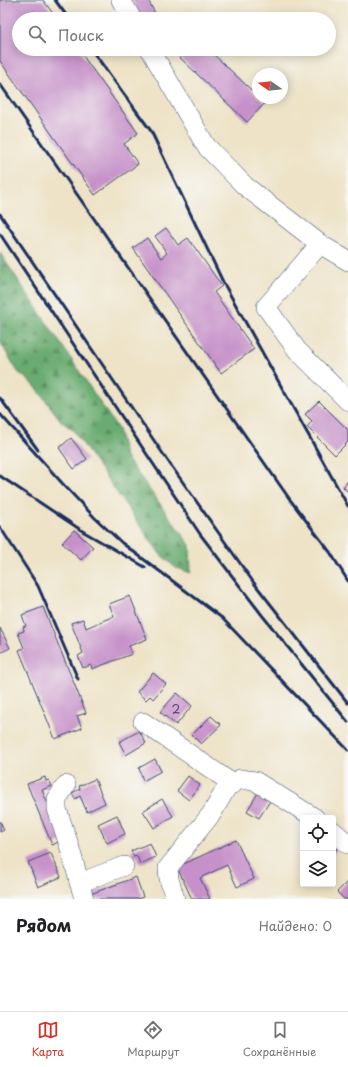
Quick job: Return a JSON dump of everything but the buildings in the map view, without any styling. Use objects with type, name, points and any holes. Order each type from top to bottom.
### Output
[{"type":"street","points":[[121,0],[128,12]]},
{"type":"street","points":[[154,56],[206,146],[245,186],[320,244],[348,261]]},
{"type":"street","points":[[320,244],[266,307],[297,350],[348,401]]},
{"type":"street","points":[[143,722],[233,784]]},
{"type":"street","points":[[175,899],[169,879],[168,868],[212,813],[227,787],[240,780],[255,781],[310,815]]},
{"type":"street","points":[[66,785],[56,799],[57,809],[70,845],[81,891],[124,866]]},
{"type":"street","points":[[336,834],[348,844]]},
{"type":"green space","points":[[0,253],[118,429],[125,456],[190,545],[191,573],[176,568],[160,554],[73,430],[61,421],[34,385],[18,372],[0,342]]},
{"type":"railway","points":[[55,0],[64,12]]},
{"type":"railway","points":[[96,56],[151,131],[223,282],[348,506]]},
{"type":"railway","points":[[0,84],[291,501],[330,552],[348,581]]},
{"type":"railway","points":[[0,214],[170,464],[254,583],[348,703]]},
{"type":"railway","points":[[0,234],[200,534],[262,615],[348,722]]},
{"type":"railway","points":[[0,398],[38,450]]},
{"type":"railway","points":[[0,414],[95,518],[122,543],[222,618],[348,750]]},
{"type":"railway","points":[[0,476],[84,532],[145,567]]},
{"type":"railway","points":[[0,527],[38,586],[78,679]]}]
